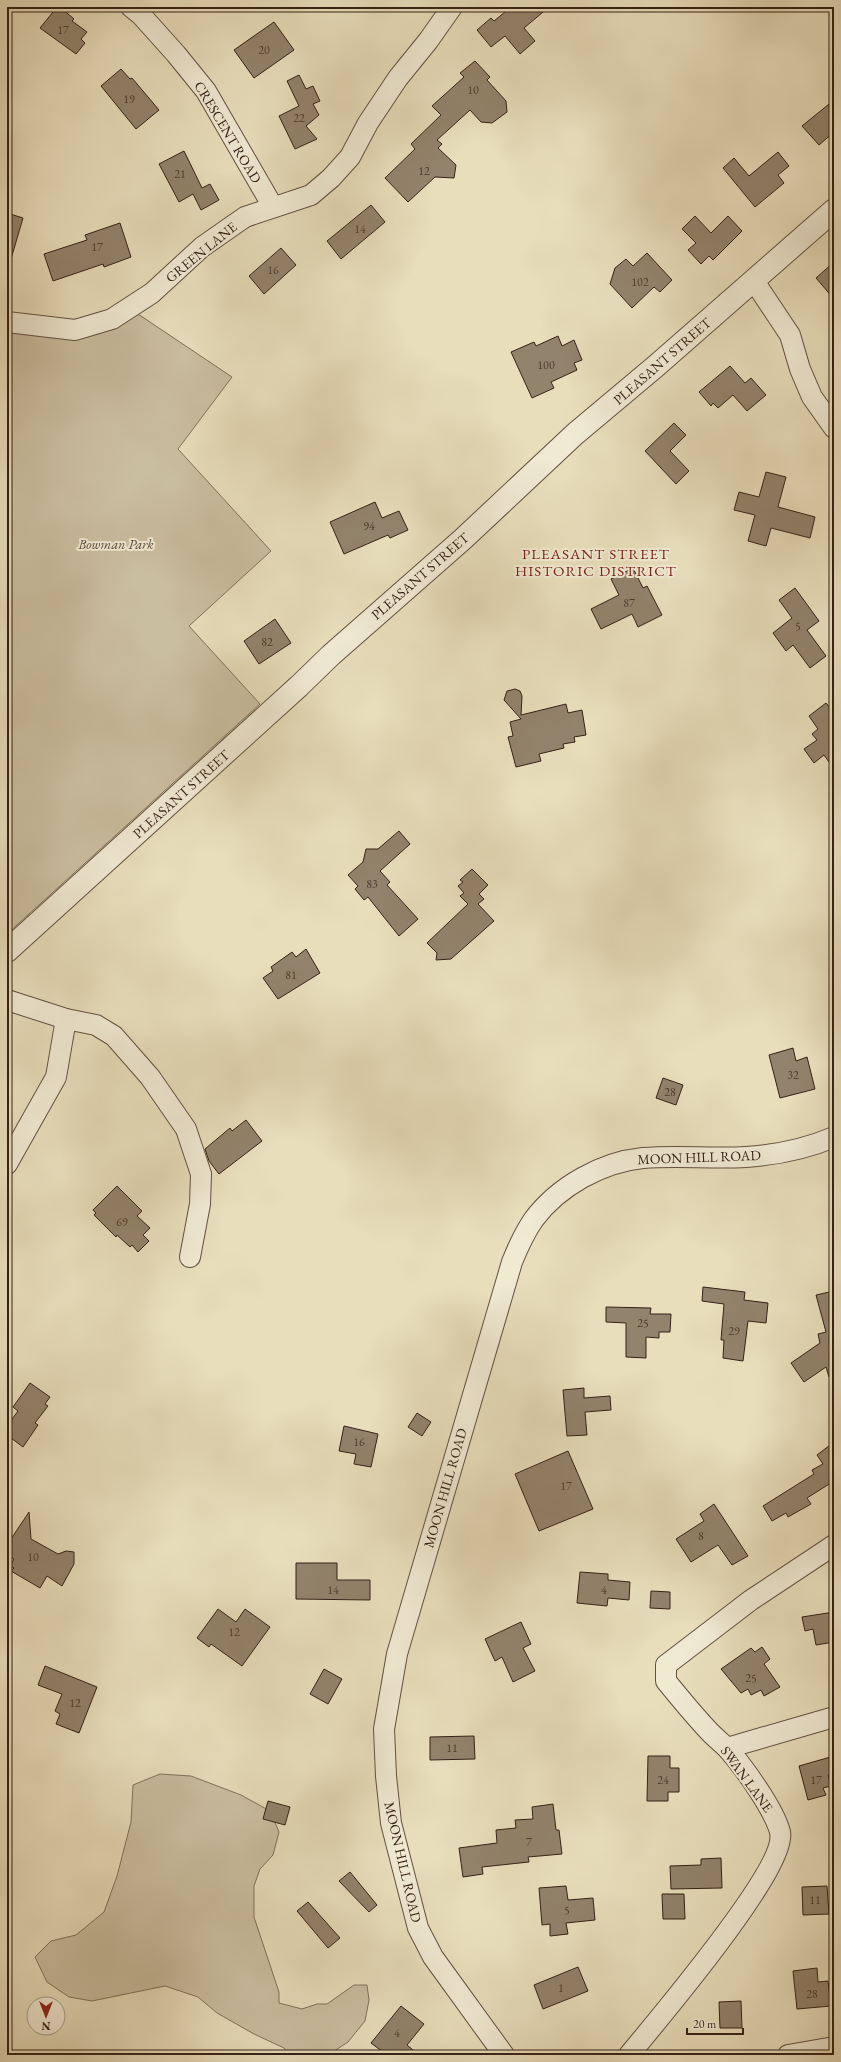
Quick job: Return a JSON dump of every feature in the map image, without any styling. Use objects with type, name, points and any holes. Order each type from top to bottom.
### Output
[{"type":"street","name":"CRESCENT ROAD","points":[[131,7],[141,15],[176,54],[206,91],[273,207]]},
{"type":"street","name":"GREEN LANE","points":[[7,322],[75,330],[112,319],[152,293],[202,247],[245,217],[312,195],[331,178],[350,157],[368,123],[398,78],[428,41],[452,7]]},
{"type":"street","name":"PLEASANT STREET","points":[[8,949],[299,686],[331,655],[463,539],[575,434],[754,281],[834,210]]},
{"type":"street","points":[[754,281],[790,335],[800,369],[812,397],[834,428]]},
{"type":"street","points":[[7,1000],[66,1019],[96,1025],[114,1036],[150,1078],[186,1129],[201,1174],[200,1204],[190,1257]]},
{"type":"street","points":[[7,1164],[56,1077],[66,1019]]},
{"type":"street","name":"MOON HILL ROAD","points":[[504,2055],[433,1957],[418,1928],[391,1823],[386,1776],[384,1729],[396,1654],[512,1262],[521,1241],[535,1219],[549,1203],[564,1190],[601,1169],[641,1158],[745,1157],[771,1154],[797,1149],[834,1137]]},
{"type":"street","name":"SWAN LANE","points":[[629,2055],[692,1979],[762,1882],[776,1856],[780,1834],[772,1811],[726,1748],[708,1731],[666,1681],[666,1666],[751,1600],[834,1545]]},
{"type":"street","points":[[726,1748],[834,1717]]},
{"type":"street","points":[[788,2055],[834,2047]]},
{"type":"green space","name":"Bowman Park","points":[[135,312],[232,377],[178,449],[271,551],[189,626],[260,704],[7,934],[7,327],[100,333]]},
{"type":"green space","points":[[160,1774],[191,1776],[241,1795],[270,1811],[279,1832],[273,1855],[260,1869],[254,1886],[254,1917],[279,1992],[279,2003],[302,2009],[317,2004],[327,2004],[354,1985],[367,1985],[369,2000],[365,2021],[348,2042],[328,2055],[290,2055],[284,2048],[254,2034],[217,2013],[198,1997],[165,1986],[92,2001],[69,1997],[47,1982],[35,1957],[51,1941],[76,1935],[104,1912],[117,1876],[131,1822],[133,1785]]},
{"type":"building","points":[[57,7],[60,7],[74,19],[72,21],[87,32],[81,39],[85,43],[76,54],[40,28]]},
{"type":"building","points":[[511,7],[549,7],[524,28],[535,41],[520,54],[505,36],[491,47],[477,30],[491,18],[494,21]]},
{"type":"building","points":[[274,22],[294,50],[254,78],[234,50]]},
{"type":"building","points":[[475,61],[490,77],[487,80],[506,101],[507,112],[492,123],[481,122],[470,110],[437,140],[442,144],[438,148],[456,165],[454,178],[435,177],[408,202],[385,178],[415,149],[411,144],[441,115],[432,106],[464,77],[460,73]]},
{"type":"building","points":[[121,69],[130,79],[132,78],[159,110],[136,129],[101,86]]},
{"type":"building","points":[[299,75],[306,89],[313,86],[320,101],[313,104],[319,115],[306,126],[317,139],[295,149],[279,116],[299,106],[287,81]]},
{"type":"building","points":[[834,100],[834,132],[819,145],[802,126]]},
{"type":"building","points":[[184,151],[202,188],[210,184],[219,200],[201,210],[193,194],[179,202],[159,164]]},
{"type":"building","points":[[778,152],[789,166],[778,175],[784,183],[755,207],[723,168],[734,158],[749,176]]},
{"type":"building","points":[[371,205],[385,222],[341,259],[327,241]]},
{"type":"building","points":[[7,213],[23,218],[11,259],[7,259]]},
{"type":"building","points":[[695,216],[711,233],[728,216],[742,231],[713,260],[709,256],[701,264],[688,250],[696,243],[682,229]]},
{"type":"building","points":[[120,223],[131,257],[104,267],[103,264],[53,281],[44,254],[87,240],[85,235]]},
{"type":"building","points":[[281,248],[296,265],[264,294],[249,276]]},
{"type":"building","points":[[647,253],[672,280],[660,292],[654,287],[632,308],[610,284],[615,268],[626,259],[633,266]]},
{"type":"building","points":[[834,262],[834,299],[816,278]]},
{"type":"building","points":[[558,336],[562,346],[574,340],[582,360],[574,363],[577,370],[551,382],[554,388],[532,398],[511,352],[534,342],[536,346]]},
{"type":"building","points":[[730,366],[745,383],[751,378],[766,395],[747,411],[733,395],[718,408],[713,403],[711,406],[699,392]]},
{"type":"building","points":[[674,423],[686,435],[670,451],[689,471],[676,484],[645,451]]},
{"type":"building","points":[[766,472],[786,477],[778,507],[815,517],[810,538],[771,528],[766,546],[748,541],[755,515],[734,510],[739,492],[759,497]]},
{"type":"building","points":[[375,502],[382,518],[399,511],[408,530],[390,538],[388,535],[344,554],[330,522]]},
{"type":"building","points":[[633,568],[643,588],[647,586],[662,615],[638,627],[632,614],[601,629],[591,609],[619,595],[611,579]]},
{"type":"building","points":[[795,588],[819,621],[807,630],[826,656],[810,668],[793,645],[786,651],[773,633],[792,618],[779,600]]},
{"type":"building","points":[[275,619],[291,643],[259,664],[244,641]]},
{"type":"building","points":[[515,689],[520,691],[522,696],[521,715],[566,704],[568,713],[582,710],[586,735],[574,737],[575,742],[563,744],[564,748],[539,754],[541,761],[516,767],[508,737],[513,736],[510,722],[521,719],[504,700],[507,691]]},
{"type":"building","points":[[826,703],[834,713],[834,769],[824,755],[814,763],[804,749],[817,740],[812,734],[818,729],[809,716]]},
{"type":"building","points":[[399,831],[410,844],[380,871],[390,882],[387,885],[418,919],[399,936],[368,897],[364,900],[355,889],[358,886],[348,875],[363,862],[366,849],[378,849]]},
{"type":"building","points":[[472,869],[488,885],[479,894],[484,899],[478,904],[494,921],[451,959],[436,960],[437,953],[427,943],[468,904],[460,896],[464,893],[458,886],[463,882],[460,880]]},
{"type":"building","points":[[306,949],[320,973],[278,999],[263,978],[273,971],[271,967],[292,952],[296,957]]},
{"type":"building","points":[[793,1048],[796,1061],[807,1057],[815,1089],[780,1098],[769,1055]]},
{"type":"building","points":[[663,1078],[683,1085],[676,1105],[656,1098]]},
{"type":"building","points":[[246,1120],[262,1141],[219,1174],[209,1161],[205,1149],[230,1128],[232,1131]]},
{"type":"building","points":[[117,1186],[142,1211],[137,1216],[150,1228],[143,1235],[149,1241],[138,1252],[132,1245],[130,1247],[117,1235],[116,1237],[94,1215],[96,1213],[93,1210]]},
{"type":"building","points":[[703,1287],[745,1292],[744,1300],[768,1303],[766,1323],[748,1321],[743,1361],[723,1358],[724,1340],[721,1340],[724,1304],[702,1301]]},
{"type":"building","points":[[834,1291],[834,1376],[829,1377],[826,1367],[804,1382],[791,1363],[820,1343],[818,1334],[826,1332],[816,1295]]},
{"type":"building","points":[[606,1307],[651,1308],[650,1314],[671,1314],[670,1332],[659,1332],[659,1338],[646,1337],[646,1358],[626,1357],[626,1323],[606,1322]]},
{"type":"building","points":[[30,1383],[50,1397],[45,1404],[48,1406],[35,1423],[38,1425],[23,1447],[7,1435],[7,1426],[18,1411],[13,1407]]},
{"type":"building","points":[[584,1388],[584,1398],[610,1396],[611,1410],[585,1412],[587,1435],[567,1436],[563,1390]]},
{"type":"building","points":[[417,1413],[431,1422],[422,1436],[408,1427]]},
{"type":"building","points":[[344,1426],[378,1434],[371,1467],[354,1464],[356,1454],[339,1451]]},
{"type":"building","points":[[834,1442],[834,1481],[807,1498],[811,1504],[788,1517],[786,1513],[772,1521],[763,1506],[814,1474],[812,1470],[823,1464],[817,1455]]},
{"type":"building","points":[[568,1451],[593,1509],[539,1531],[515,1474]]},
{"type":"building","points":[[714,1504],[748,1556],[732,1565],[718,1545],[691,1562],[676,1539],[704,1521],[700,1514]]},
{"type":"building","points":[[29,1512],[31,1539],[58,1554],[66,1551],[74,1552],[74,1564],[62,1586],[47,1576],[40,1588],[11,1571],[14,1568],[10,1566],[14,1559],[7,1555],[7,1545]]},
{"type":"building","points":[[296,1563],[337,1563],[337,1580],[370,1580],[370,1600],[296,1599]]},
{"type":"building","points":[[580,1572],[608,1574],[608,1580],[630,1582],[629,1600],[608,1598],[607,1606],[577,1603]]},
{"type":"building","points":[[651,1591],[670,1592],[670,1609],[650,1608]]},
{"type":"building","points":[[218,1609],[236,1622],[245,1609],[270,1627],[242,1666],[211,1644],[209,1647],[197,1638]]},
{"type":"building","points":[[834,1612],[834,1642],[816,1645],[813,1629],[805,1631],[802,1617]]},
{"type":"building","points":[[521,1622],[531,1644],[523,1648],[535,1671],[513,1682],[502,1657],[495,1661],[485,1639]]},
{"type":"building","points":[[762,1647],[770,1659],[764,1664],[780,1687],[764,1696],[761,1690],[751,1695],[748,1689],[741,1693],[721,1669],[751,1648],[755,1652]]},
{"type":"building","points":[[45,1666],[97,1687],[79,1733],[56,1724],[60,1714],[55,1711],[62,1694],[38,1685]]},
{"type":"building","points":[[324,1669],[342,1679],[328,1704],[310,1694]]},
{"type":"building","points":[[474,1736],[475,1759],[430,1760],[430,1737]]},
{"type":"building","points":[[648,1756],[670,1756],[670,1768],[679,1768],[679,1792],[668,1792],[668,1801],[647,1801]]},
{"type":"building","points":[[834,1756],[834,1773],[828,1775],[831,1786],[823,1788],[826,1795],[808,1800],[799,1766]]},
{"type":"building","points":[[268,1801],[290,1807],[285,1825],[263,1819]]},
{"type":"building","points":[[553,1804],[556,1830],[559,1830],[562,1854],[528,1857],[529,1862],[482,1867],[483,1874],[463,1877],[459,1848],[497,1843],[496,1830],[516,1828],[515,1820],[533,1819],[532,1807]]},
{"type":"building","points":[[721,1858],[722,1888],[671,1889],[670,1866],[701,1865],[701,1859]]},
{"type":"building","points":[[350,1872],[377,1905],[369,1912],[339,1881]]},
{"type":"building","points":[[566,1886],[568,1900],[593,1898],[595,1920],[566,1923],[568,1934],[550,1936],[550,1924],[542,1925],[539,1888]]},
{"type":"building","points":[[827,1886],[829,1914],[803,1915],[802,1887]]},
{"type":"building","points":[[662,1894],[684,1894],[685,1919],[663,1919]]},
{"type":"building","points":[[308,1902],[340,1938],[328,1948],[297,1911]]},
{"type":"building","points":[[578,1967],[588,1991],[543,2009],[534,1985]]},
{"type":"building","points":[[817,1968],[818,1982],[828,1981],[831,2006],[797,2009],[793,1971]]},
{"type":"building","points":[[741,2001],[742,2028],[720,2028],[719,2002]]},
{"type":"building","points":[[401,2006],[424,2024],[407,2045],[419,2055],[387,2055],[371,2043]]},
{"type":"district","name":"PLEASANT STREET HISTORIC DISTRICT","points":[[596,562]]}]
